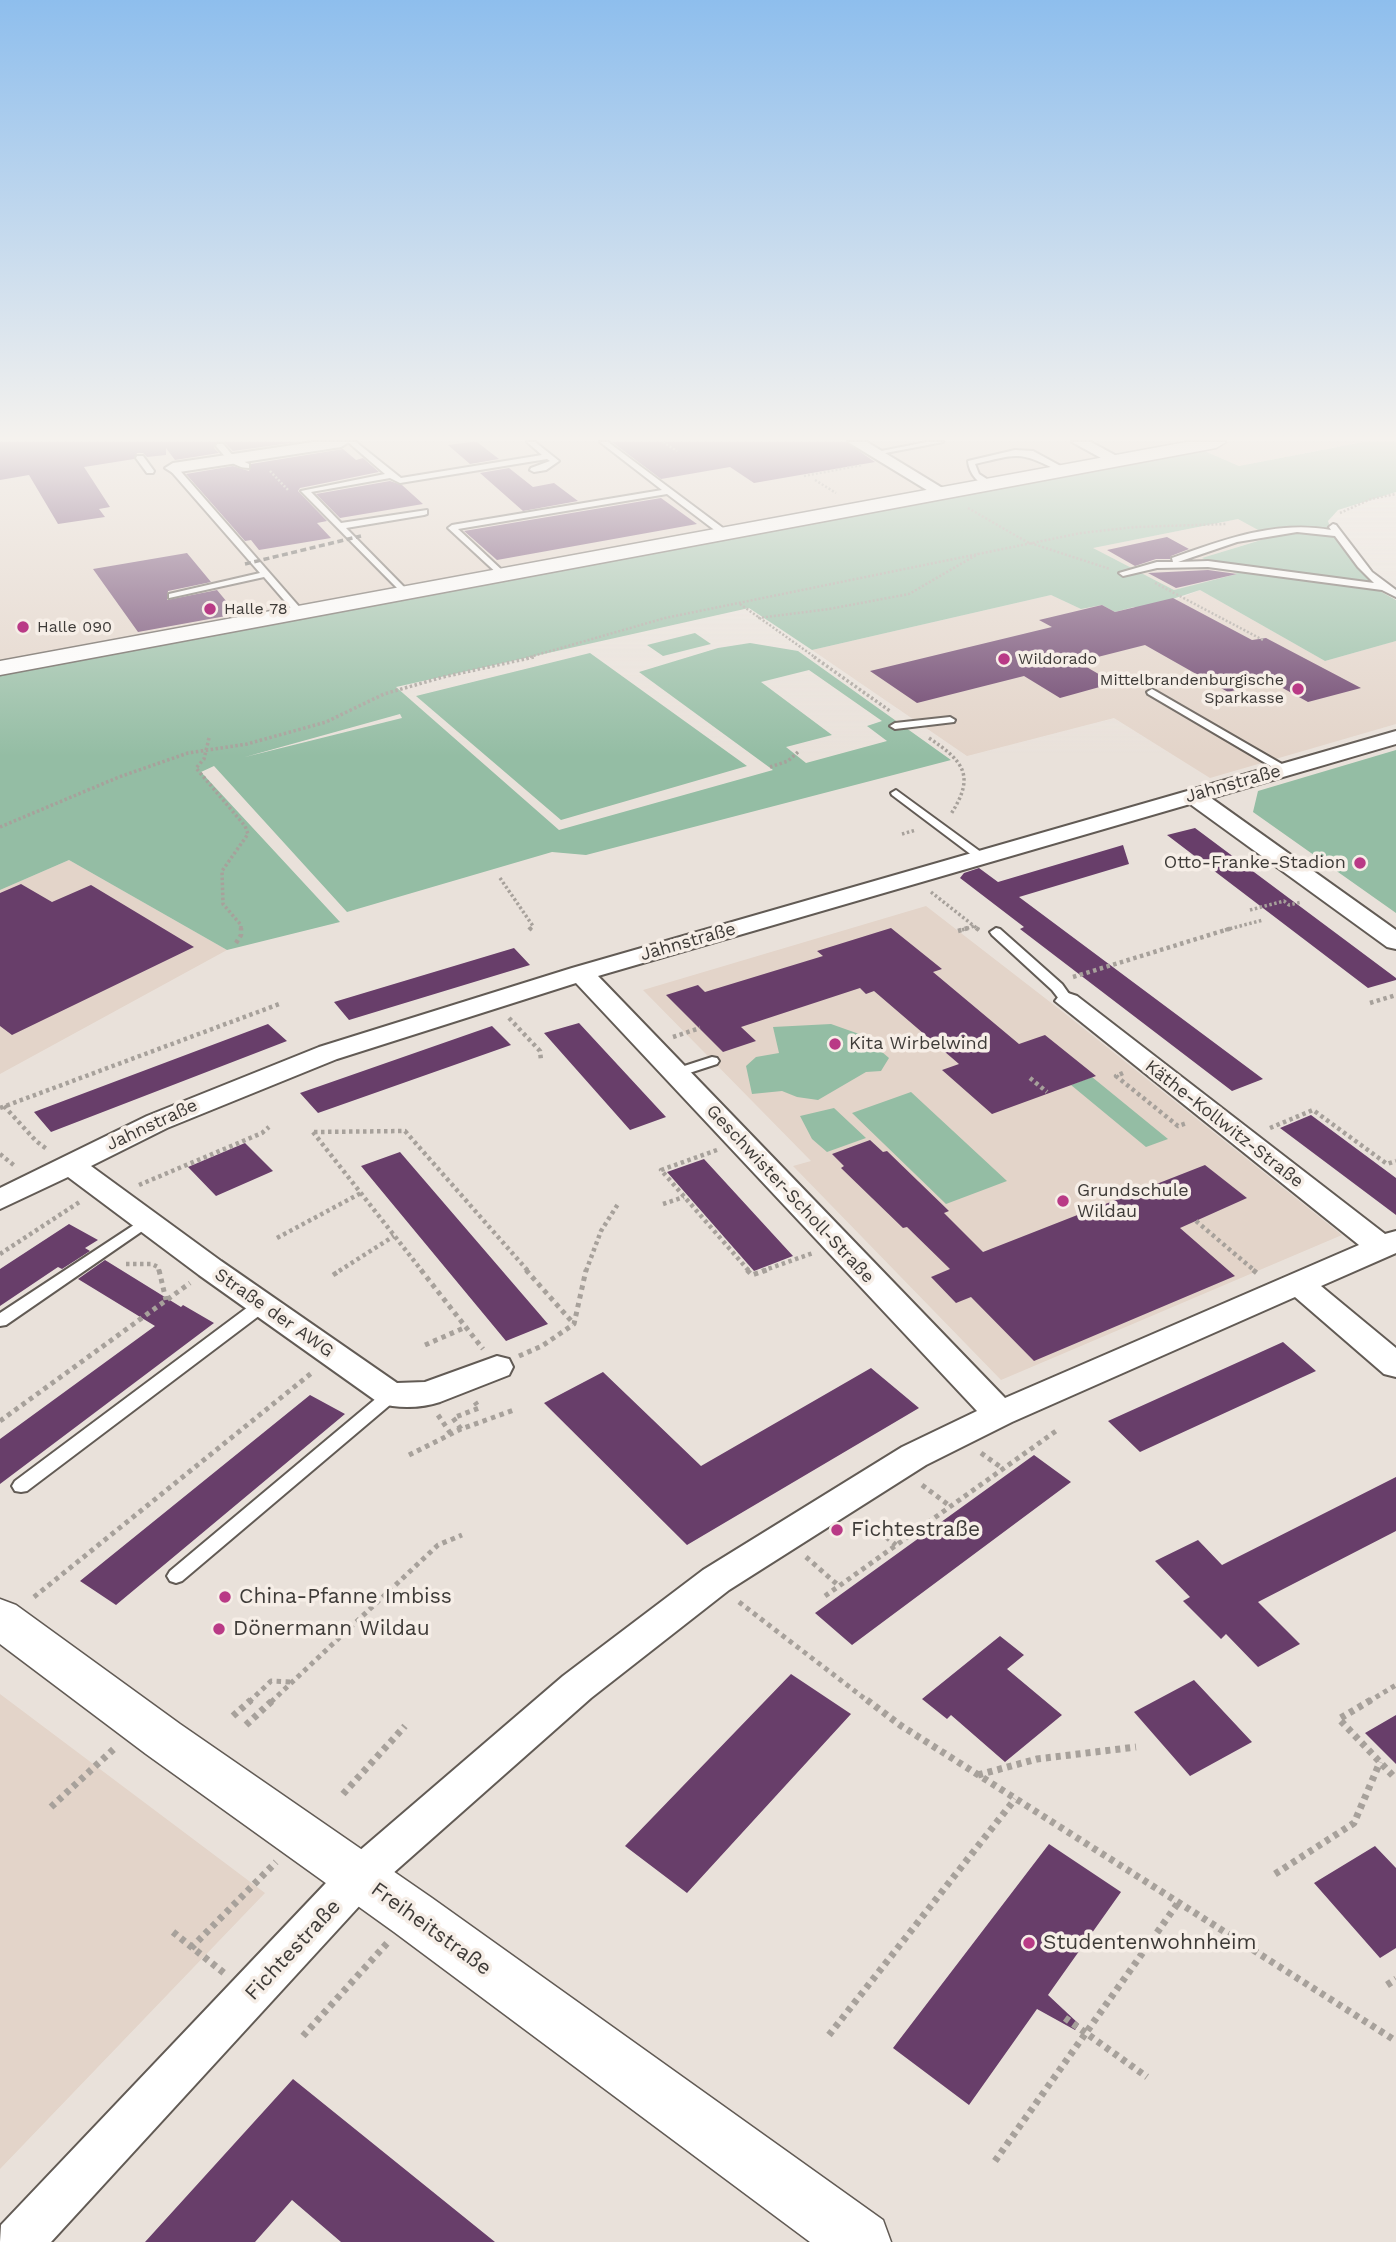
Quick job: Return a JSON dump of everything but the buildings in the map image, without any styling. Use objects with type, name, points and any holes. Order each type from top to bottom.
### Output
[{"type":"street","points":[[0,668],[650,547]]},
{"type":"street","name":"Jahnstraße","points":[[0,1200],[157,1122],[328,1053],[581,973],[1396,737]]},
{"type":"street","points":[[1193,795],[1396,942]]},
{"type":"street","name":"Geschwister-Scholl-Straße","points":[[581,973],[837,1245],[1000,1413]]},
{"type":"street","name":"Käthe-Kollwitz-Straße","points":[[1065,991],[1388,1244]]},
{"type":"street","name":"Straße der AWG","points":[[69,1164],[210,1268],[391,1395]]},
{"type":"street","name":"Fichtestraße","points":[[18,2242],[359,1877],[577,1686],[716,1580],[914,1456],[1000,1413],[1388,1244]]},
{"type":"street","points":[[1299,1284],[1396,1366]]},
{"type":"street","points":[[391,1395],[428,1394],[497,1367]]},
{"type":"street","name":"Freiheitstraße","points":[[17,1608],[163,1739],[359,1877],[861,2242]]},
{"type":"lane","points":[[242,547],[299,612]]},
{"type":"lane","points":[[360,547],[404,592]]},
{"type":"lane","points":[[472,547],[501,573]]},
{"type":"lane","points":[[1123,573],[1213,547]]},
{"type":"lane","points":[[1347,547],[1383,587],[1396,594]]},
{"type":"lane","points":[[1157,565],[1208,564],[1383,587]]},
{"type":"lane","points":[[172,596],[266,574]]},
{"type":"lane","points":[[1152,692],[1283,769]]},
{"type":"lane","points":[[895,726],[950,720]]},
{"type":"lane","points":[[896,793],[981,858]]},
{"type":"lane","points":[[996,932],[1057,987],[1065,991]]},
{"type":"lane","points":[[677,1073],[712,1061]]},
{"type":"lane","points":[[0,1321],[146,1222]]},
{"type":"lane","points":[[21,1486],[262,1305]]},
{"type":"lane","points":[[176,1576],[391,1395]]},
{"type":"path","points":[[0,827],[119,777],[188,753],[247,744],[326,722],[384,694],[443,677],[558,650],[665,618],[1006,547]]},
{"type":"path","points":[[758,618],[829,609],[909,594],[981,552]]},
{"type":"path","points":[[740,604],[957,758],[964,774],[962,798],[948,819],[946,831]]},
{"type":"path","points":[[209,738],[209,750],[196,768],[245,826],[248,835],[222,871],[223,904],[241,925],[241,935],[236,943]]},
{"type":"path","points":[[770,767],[788,761],[798,752]]},
{"type":"path","points":[[500,878],[533,926],[529,930]]},
{"type":"path","points":[[1250,910],[1284,901],[1289,905],[1315,898]]},
{"type":"path","points":[[1065,991],[1197,937],[1263,920]]},
{"type":"path","points":[[958,931],[974,926]]},
{"type":"path","points":[[1370,1003],[1396,995]]},
{"type":"path","points":[[492,1000],[540,1051],[541,1060]]},
{"type":"path","points":[[43,1146],[2,1107],[282,1003]]},
{"type":"path","points":[[681,1034],[700,1028]]},
{"type":"path","points":[[1030,1078],[1047,1092]]},
{"type":"path","points":[[1260,1132],[1313,1110],[1387,1164],[1396,1160]]},
{"type":"path","points":[[0,1254],[107,1192],[261,1133],[269,1127]]},
{"type":"path","points":[[574,1324],[405,1131],[313,1132],[497,1367],[542,1346],[574,1324],[588,1257],[609,1215],[618,1204]]},
{"type":"path","points":[[741,1141],[660,1170],[752,1275],[837,1245]]},
{"type":"path","points":[[0,1154],[12,1163]]},
{"type":"path","points":[[277,1238],[361,1193]]},
{"type":"path","points":[[663,1204],[684,1197]]},
{"type":"path","points":[[1196,1221],[1258,1275]]},
{"type":"path","points":[[333,1275],[394,1236]]},
{"type":"path","points":[[127,1264],[152,1264],[158,1267],[166,1300]]},
{"type":"path","points":[[0,1421],[210,1268]]},
{"type":"path","points":[[425,1345],[466,1327]]},
{"type":"path","points":[[17,1608],[335,1357]]},
{"type":"path","points":[[452,1434],[439,1418],[475,1402],[479,1408],[453,1418],[461,1429]]},
{"type":"path","points":[[409,1455],[461,1429],[514,1410]]},
{"type":"path","points":[[825,1596],[1056,1431]]},
{"type":"path","points":[[981,1453],[1002,1468]]},
{"type":"path","points":[[922,1485],[950,1506]]},
{"type":"path","points":[[864,1519],[896,1545]]},
{"type":"path","points":[[246,1725],[438,1545],[462,1535]]},
{"type":"path","points":[[806,1557],[839,1586]]},
{"type":"path","points":[[739,1602],[900,1725],[1396,2042]]},
{"type":"path","points":[[233,1716],[271,1681],[291,1682]]},
{"type":"path","points":[[1396,1685],[1339,1718],[1396,1779]]},
{"type":"path","points":[[344,1794],[405,1726]]},
{"type":"path","points":[[51,1807],[125,1738]]},
{"type":"path","points":[[977,1775],[1037,1759],[1136,1747]]},
{"type":"path","points":[[1275,1874],[1354,1823],[1380,1762]]},
{"type":"path","points":[[829,2035],[1016,1799]]},
{"type":"path","points":[[191,1948],[279,1859]]},
{"type":"path","points":[[995,2161],[1178,1903]]},
{"type":"path","points":[[173,1932],[251,1995]]},
{"type":"path","points":[[303,2036],[390,1941]]},
{"type":"path","points":[[1387,1985],[1396,1979]]},
{"type":"path","points":[[1065,2018],[1147,2077]]},
{"type":"shaded area","points":[[0,547],[675,547],[0,672]]},
{"type":"shaded area","points":[[1239,547],[1203,558],[1239,574],[1174,590],[1092,548]]},
{"type":"shaded area","points":[[1200,590],[1325,661],[1396,641],[1396,724],[1210,778],[1114,718],[967,756],[812,650],[1051,595],[1081,609],[1102,605],[1115,612],[1168,603]]},
{"type":"shaded area","points":[[69,860],[227,950],[0,1074],[0,890]]},
{"type":"shaded area","name":"Grundschule Wildau","points":[[926,906],[1342,1235],[1001,1380],[793,1166],[811,1161],[643,990]]},
{"type":"shaded area","points":[[0,1694],[265,1893],[0,2169]]},
{"type":"green space","points":[[675,547],[1100,547],[1093,548],[1174,590],[1237,574],[1202,558],[1239,547],[1343,547],[1376,589],[1396,600],[1396,641],[1325,661],[1200,590],[1139,610],[1134,607],[1115,612],[1102,605],[1081,609],[1051,595],[812,650],[749,608],[396,687],[559,830],[773,770],[639,672],[718,648],[750,643],[798,651],[951,760],[586,855],[552,852],[347,912],[214,766],[201,772],[340,922],[227,950],[69,860],[0,890],[0,672]],"holes":[[[809,670],[882,721],[867,726],[887,741],[806,763],[786,747],[832,735],[761,682]],[[400,714],[402,718],[245,757]]]},
{"type":"green space","points":[[695,633],[711,644],[663,656],[647,645]]},
{"type":"green space","points":[[590,653],[747,766],[561,820],[416,696]]},
{"type":"green space","name":"Otto-Franke-Stadion","points":[[1396,750],[1396,913],[1253,812],[1258,791]]},
{"type":"green space","points":[[831,1024],[862,1035],[889,1058],[881,1071],[866,1072],[818,1100],[797,1097],[782,1091],[752,1094],[746,1066],[756,1057],[779,1053],[773,1027]]},
{"type":"green space","points":[[1092,1077],[1168,1139],[1146,1147],[1071,1085]]},
{"type":"green space","points":[[911,1092],[1007,1181],[946,1204],[852,1113]]},
{"type":"green space","points":[[834,1108],[866,1138],[827,1152],[812,1139],[800,1116]]},
{"type":"railway","points":[[245,564],[317,547]]},
{"type":"place","name":"Halle 78","points":[[210,609]]},
{"type":"place","name":"Halle 090","points":[[23,627]]},
{"type":"place","name":"Wildorado","points":[[1004,659]]},
{"type":"place","name":"Mittelbrandenburgische Sparkasse","points":[[1298,689]]},
{"type":"place","name":"Otto-Franke-Stadion","points":[[1360,863]]},
{"type":"place","name":"Kita Wirbelwind","points":[[835,1044]]},
{"type":"place","name":"Grundschule Wildau","points":[[1063,1201]]},
{"type":"place","name":"Fichtestraße","points":[[837,1530]]},
{"type":"place","name":"China-Pfanne Imbiss","points":[[225,1597]]},
{"type":"place","name":"Dönermann Wildau","points":[[219,1629]]},
{"type":"place","name":"Studentenwohnheim","points":[[1029,1943]]}]
